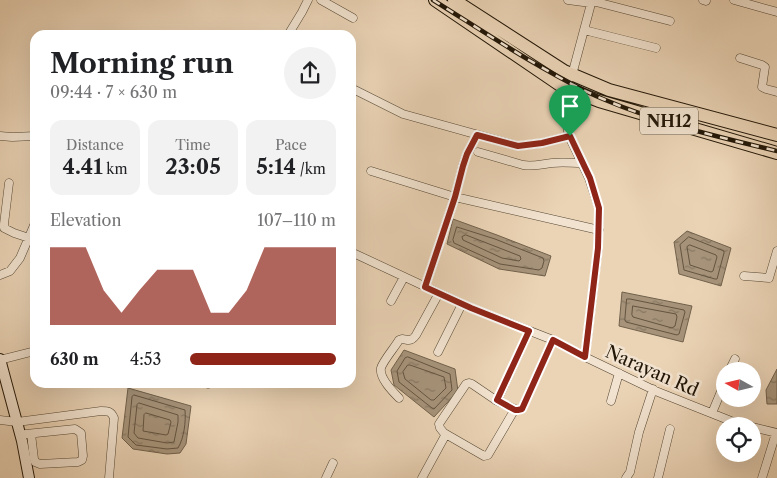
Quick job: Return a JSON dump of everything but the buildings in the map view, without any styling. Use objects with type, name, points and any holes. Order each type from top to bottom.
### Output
[{"type":"highway","name":"NH12","points":[[435,0],[564,71],[609,90],[777,135]]},
{"type":"highway","name":"NH12","points":[[454,0],[563,87],[599,101],[777,153]]},
{"type":"main road","points":[[0,360],[17,422],[29,478]]},
{"type":"street","points":[[291,30],[308,0]]},
{"type":"street","points":[[321,0],[353,18]]},
{"type":"street","points":[[568,0],[592,2],[670,21]]},
{"type":"street","points":[[734,0],[777,12]]},
{"type":"street","points":[[585,357],[598,248],[599,208],[590,178],[570,136],[562,102],[563,87],[572,75],[592,2]]},
{"type":"street","points":[[584,30],[656,48]]},
{"type":"street","points":[[740,58],[762,65],[764,67],[762,87],[777,92]]},
{"type":"street","points":[[356,90],[404,114],[518,146],[542,143],[570,136]]},
{"type":"street","points":[[425,287],[455,197],[467,154],[477,135]]},
{"type":"street","points":[[0,136],[30,136]]},
{"type":"street","points":[[478,152],[523,166],[551,163],[582,163]]},
{"type":"street","points":[[371,171],[455,197],[598,230]]},
{"type":"street","points":[[9,183],[4,228],[28,238]]},
{"type":"street","points":[[0,275],[10,271],[20,258],[30,234]]},
{"type":"street","points":[[744,276],[773,278],[777,251]]},
{"type":"street","name":"Narayan Rd","points":[[356,254],[462,304],[553,340],[658,392],[722,417]]},
{"type":"street","points":[[391,301],[404,277]]},
{"type":"street","points":[[399,398],[391,390],[381,374],[381,367],[399,340],[409,341],[413,339],[439,293]]},
{"type":"street","points":[[438,352],[462,304]]},
{"type":"street","points":[[497,400],[529,331]]},
{"type":"street","points":[[515,410],[486,456],[446,434],[439,424],[466,384],[469,383],[515,410],[522,409],[553,340]]},
{"type":"street","points":[[0,360],[30,352]]},
{"type":"street","points":[[611,401],[619,373]]},
{"type":"street","points":[[626,478],[630,472],[639,432],[653,389]]},
{"type":"street","points":[[712,413],[716,403]]},
{"type":"street","points":[[0,420],[17,422],[101,411],[112,413],[114,418],[109,478]]},
{"type":"street","points":[[20,435],[75,429],[81,433],[82,460],[78,462],[40,464],[35,462],[31,434]]},
{"type":"street","name":"Narayan Rd","points":[[761,429],[776,433]]},
{"type":"street","points":[[658,478],[670,430]]},
{"type":"street","points":[[762,478],[776,433]]},
{"type":"street","points":[[422,478],[446,434]]},
{"type":"street","points":[[326,478],[332,463]]},
{"type":"water","points":[[453,219],[551,256],[545,276],[499,269],[447,244]]},
{"type":"water","points":[[687,231],[731,248],[721,286],[679,274],[674,242]]},
{"type":"water","points":[[622,292],[692,306],[683,342],[619,326]]},
{"type":"water","points":[[404,350],[455,369],[458,391],[434,417],[394,385],[391,370]]},
{"type":"water","points":[[777,369],[777,404],[767,404],[766,390]]},
{"type":"water","points":[[128,388],[191,406],[186,444],[180,453],[167,454],[133,449],[122,438]]},
{"type":"railway","points":[[433,0],[574,86],[603,99],[667,122],[777,151]]},
{"type":"route","points":[[477,135],[518,146],[542,143],[570,136],[590,178],[599,208],[598,248],[585,357],[553,340],[522,409],[515,410],[497,400],[529,331],[425,287],[455,197],[467,154],[477,135]]}]
